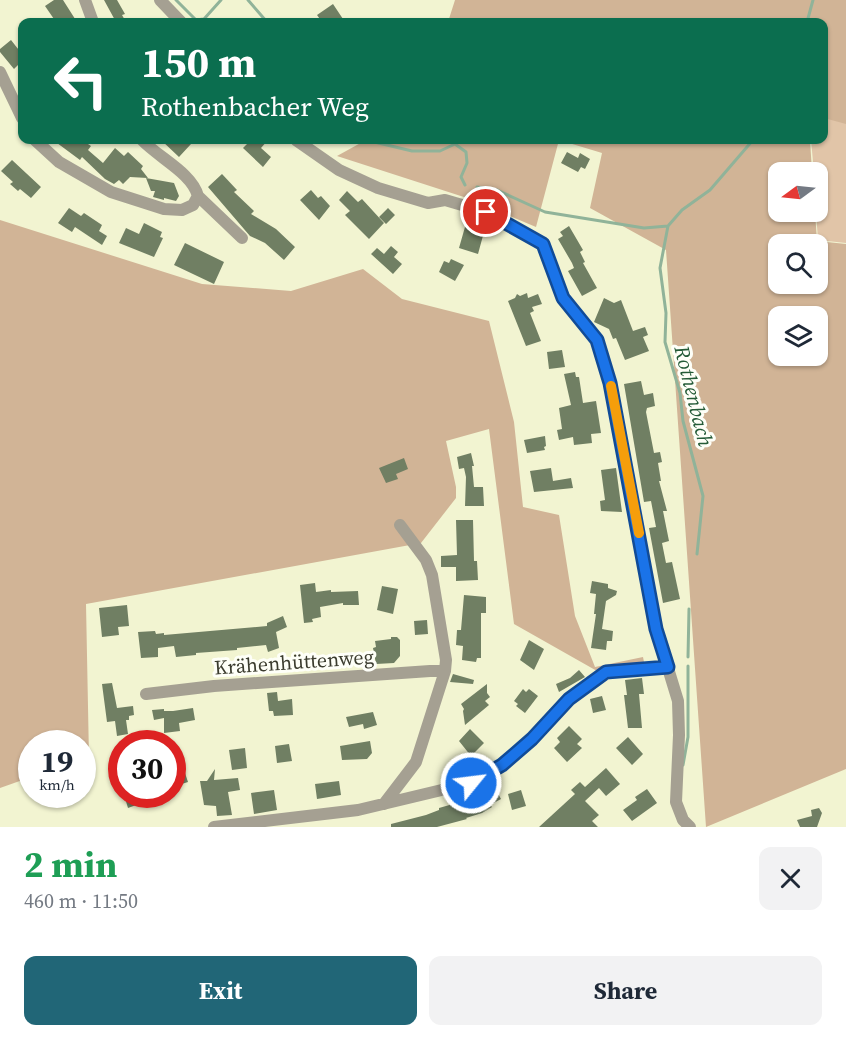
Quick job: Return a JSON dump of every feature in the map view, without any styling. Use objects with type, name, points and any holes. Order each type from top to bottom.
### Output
[{"type":"street","points":[[85,0],[92,18]]},
{"type":"street","points":[[160,0],[177,18]]},
{"type":"street","points":[[0,72],[18,110]]},
{"type":"street","points":[[39,144],[59,162],[82,177],[111,192],[137,201],[164,209],[182,210],[193,205],[198,196]]},
{"type":"street","points":[[146,144],[187,176],[196,187],[198,196],[242,237]]},
{"type":"street","points":[[302,144],[339,170],[378,188],[428,203],[446,200],[486,212],[543,244],[563,298],[597,340],[610,383],[656,629],[678,701],[676,802],[683,820],[690,827]]},
{"type":"street","points":[[384,804],[416,762],[446,671],[446,645],[432,575],[426,560],[400,525]]},
{"type":"street","points":[[214,827],[323,815],[384,804],[471,783],[502,765],[532,739],[569,699],[606,672],[668,667]]},
{"type":"street","name":"Krähenhüttenweg","points":[[146,694],[214,686],[446,671]]},
{"type":"shaded area","points":[[455,0],[846,0],[846,124],[828,119],[828,18],[449,18]]},
{"type":"shaded area","points":[[828,118],[846,123],[846,243],[828,241],[828,234],[818,234],[817,222],[828,222],[828,162],[813,162],[811,144],[828,144]]},
{"type":"shaded area","points":[[359,144],[558,144],[536,227],[467,198],[337,156]]},
{"type":"shaded area","points":[[572,144],[810,144],[811,162],[768,162],[768,222],[816,222],[817,234],[768,234],[768,294],[828,294],[828,242],[846,244],[846,769],[706,827],[666,250],[590,208],[602,153]]},
{"type":"shaded area","points":[[0,220],[202,284],[291,291],[363,269],[402,299],[489,321],[514,422],[523,507],[559,515],[575,616],[595,667],[643,657],[645,667],[597,671],[514,624],[489,429],[446,441],[456,487],[456,498],[421,543],[86,604],[88,730],[18,730],[18,782],[0,788]]},
{"type":"building","points":[[54,0],[63,0],[74,18],[53,18],[45,6]]},
{"type":"building","points":[[104,0],[117,0],[125,14],[122,15],[124,18],[114,18]]},
{"type":"building","points":[[333,4],[342,18],[319,18],[317,15]]},
{"type":"building","points":[[11,40],[18,49],[18,65],[14,69],[0,52],[0,49]]},
{"type":"building","points":[[58,144],[88,144],[91,146],[88,150],[103,163],[115,148],[124,156],[128,152],[143,166],[141,169],[148,178],[130,177],[123,184],[119,180],[114,184],[105,179],[82,157],[80,160]]},
{"type":"building","points":[[165,144],[191,144],[179,157]]},
{"type":"building","points":[[247,144],[264,144],[261,148],[271,157],[263,167],[243,148]]},
{"type":"building","points":[[567,152],[578,158],[580,153],[590,159],[585,169],[581,167],[578,172],[561,163]]},
{"type":"building","points":[[12,160],[41,187],[31,198],[10,184],[13,182],[1,171]]},
{"type":"building","points":[[222,174],[237,190],[234,192],[254,211],[251,214],[276,229],[295,247],[284,260],[265,243],[250,236],[208,187]]},
{"type":"building","points":[[146,178],[174,183],[179,196],[176,201],[153,197],[155,191],[151,191]]},
{"type":"building","points":[[311,190],[318,198],[321,196],[330,206],[319,220],[300,200]]},
{"type":"building","points":[[347,191],[358,202],[362,199],[384,223],[369,239],[345,215],[350,211],[339,200]]},
{"type":"building","points":[[69,208],[81,216],[84,213],[102,225],[99,231],[107,236],[102,245],[75,227],[72,232],[58,223]]},
{"type":"building","points":[[388,208],[395,215],[386,224],[379,217]]},
{"type":"building","points":[[144,223],[162,232],[160,237],[163,238],[154,257],[119,243],[126,228],[139,234]]},
{"type":"building","points":[[569,226],[583,250],[580,252],[585,262],[583,263],[597,288],[582,296],[568,271],[574,268],[572,263],[558,239],[563,236],[560,232]]},
{"type":"building","points":[[465,227],[484,232],[478,254],[459,248]]},
{"type":"building","points":[[185,243],[224,262],[214,284],[174,265]]},
{"type":"building","points":[[391,246],[398,252],[394,257],[402,264],[393,274],[371,254],[377,248],[384,254]]},
{"type":"building","points":[[451,259],[464,265],[455,281],[439,272],[444,261],[449,263]]},
{"type":"building","points":[[527,293],[528,298],[538,294],[542,304],[532,307],[534,311],[530,313],[541,341],[526,346],[508,301],[515,298],[517,294],[520,296]]},
{"type":"building","points":[[604,298],[614,303],[621,300],[633,331],[645,327],[648,335],[643,337],[649,351],[625,360],[616,338],[613,339],[609,329],[594,322]]},
{"type":"building","points":[[562,350],[565,367],[549,369],[547,352]]},
{"type":"building","points":[[575,372],[576,377],[579,377],[583,403],[596,401],[601,433],[591,434],[592,443],[574,445],[573,437],[559,440],[557,430],[562,429],[559,408],[571,405],[564,374]]},
{"type":"building","points":[[641,381],[644,395],[653,393],[655,406],[647,408],[646,412],[654,453],[660,452],[662,462],[658,463],[661,481],[659,481],[667,511],[663,511],[669,541],[662,543],[666,563],[672,562],[680,599],[663,603],[649,528],[656,527],[651,501],[644,502],[624,384]]},
{"type":"building","points":[[545,436],[545,450],[527,453],[524,440]]},
{"type":"building","points":[[471,453],[474,466],[472,466],[474,487],[483,487],[484,506],[465,506],[466,477],[464,468],[459,469],[457,457]]},
{"type":"building","points":[[404,458],[408,469],[396,474],[398,479],[386,483],[379,468]]},
{"type":"building","points":[[551,468],[553,481],[571,478],[573,488],[534,492],[530,471]]},
{"type":"building","points":[[616,468],[622,512],[601,511],[600,501],[605,500],[601,470]]},
{"type":"building","points":[[456,520],[473,520],[474,561],[477,561],[478,580],[456,581],[456,567],[441,567],[441,556],[457,555]]},
{"type":"building","points":[[592,581],[608,584],[608,588],[617,591],[616,595],[606,601],[602,629],[613,631],[612,641],[607,641],[606,650],[591,648],[596,614],[594,614],[596,594],[590,593]]},
{"type":"building","points":[[315,583],[316,592],[358,591],[359,605],[343,605],[343,603],[320,607],[321,617],[312,619],[313,622],[304,623],[300,585]]},
{"type":"building","points":[[382,586],[398,589],[393,614],[377,610]]},
{"type":"building","points":[[464,595],[486,597],[486,613],[481,613],[481,658],[477,658],[476,662],[462,660],[463,646],[456,645],[457,630],[461,630]]},
{"type":"building","points":[[127,605],[129,626],[118,627],[119,635],[102,637],[99,608]]},
{"type":"building","points":[[283,616],[287,627],[276,632],[279,648],[268,652],[266,645],[176,657],[174,646],[158,648],[158,657],[141,658],[138,632],[155,631],[156,634],[164,633],[164,635],[267,626],[267,623]]},
{"type":"building","points":[[427,620],[428,634],[415,635],[414,621]]},
{"type":"building","points":[[391,637],[397,637],[400,640],[400,656],[394,663],[376,664],[373,648],[376,647],[375,641],[391,639]]},
{"type":"building","points":[[529,640],[544,649],[534,670],[520,660]]},
{"type":"building","points":[[579,670],[585,677],[559,692],[556,684],[570,678]]},
{"type":"building","points":[[453,674],[474,680],[473,684],[450,682]]},
{"type":"building","points":[[642,678],[644,694],[639,694],[642,728],[628,728],[624,695],[627,695],[625,680]]},
{"type":"building","points":[[112,683],[117,708],[133,706],[134,715],[129,716],[129,720],[126,720],[127,730],[116,730],[115,721],[107,722],[102,684]]},
{"type":"building","points":[[487,684],[487,693],[490,697],[485,701],[489,705],[465,725],[464,709],[461,704]]},
{"type":"building","points":[[523,689],[526,692],[529,689],[538,696],[525,713],[516,706],[518,704],[514,701]]},
{"type":"building","points":[[277,692],[278,701],[292,699],[293,715],[274,716],[273,711],[269,711],[267,693]]},
{"type":"building","points":[[602,696],[606,710],[593,713],[590,699]]},
{"type":"building","points":[[193,708],[195,720],[179,723],[180,730],[164,730],[164,718],[154,720],[152,710],[173,711]]},
{"type":"building","points":[[373,712],[377,725],[364,729],[363,724],[349,727],[346,717]]},
{"type":"building","points":[[569,726],[582,739],[577,744],[582,748],[567,762],[554,748],[560,742],[557,738]]},
{"type":"building","points":[[470,729],[484,743],[471,756],[459,741]]},
{"type":"building","points":[[628,737],[643,754],[632,765],[616,748]]},
{"type":"building","points":[[370,741],[372,753],[367,759],[342,760],[340,746]]},
{"type":"building","points":[[289,744],[292,761],[277,763],[275,746]]},
{"type":"building","points":[[245,748],[247,768],[232,770],[229,750]]},
{"type":"building","points":[[606,768],[620,784],[606,796],[599,788],[585,801],[599,815],[592,821],[598,827],[539,827],[575,794],[571,790],[580,782],[585,787]]},
{"type":"building","points":[[215,769],[214,780],[238,778],[240,790],[228,792],[232,815],[217,816],[216,806],[204,805],[200,781],[207,781]]},
{"type":"building","points":[[339,781],[341,795],[317,799],[315,784]]},
{"type":"building","points":[[495,788],[501,799],[482,813],[467,819],[437,827],[391,827],[391,824],[426,815],[439,808],[467,800],[468,803]]},
{"type":"building","points":[[647,789],[657,803],[632,821],[623,810],[637,800],[635,797]]},
{"type":"building","points":[[274,790],[277,810],[254,814],[251,793]]},
{"type":"building","points":[[521,790],[526,806],[512,810],[508,794]]},
{"type":"building","points":[[819,808],[822,813],[817,827],[800,827],[797,820],[812,816],[811,810]]},
{"type":"waterway","name":"Rothenbach","points":[[176,0],[194,18]]},
{"type":"waterway","name":"Rothenbach","points":[[205,18],[221,0]]},
{"type":"waterway","name":"Rothenbach","points":[[248,0],[264,18]]},
{"type":"waterway","points":[[808,18],[813,0]]},
{"type":"waterway","name":"Rothenbach","points":[[383,144],[412,151],[440,151],[455,144]]},
{"type":"waterway","name":"Rothenbach","points":[[455,144],[466,152],[467,163],[461,177],[465,185]]},
{"type":"waterway","points":[[668,226],[682,210],[710,190],[750,144]]},
{"type":"waterway","name":"Rothenbach","points":[[477,187],[497,190],[545,212],[644,228],[668,226],[660,268],[666,313],[665,342],[680,393],[683,421],[703,496],[697,554]]},
{"type":"waterway","name":"Rothenbach","points":[[688,657],[689,609]]},
{"type":"waterway","name":"Rothenbach","points":[[683,765],[688,737],[688,666]]},
{"type":"slow traffic","points":[[611,386],[639,533]]},
{"type":"route","points":[[471,783],[502,765],[532,739],[569,699],[606,672],[668,667],[656,629],[610,383],[597,340],[563,298],[543,244],[486,212]]}]
